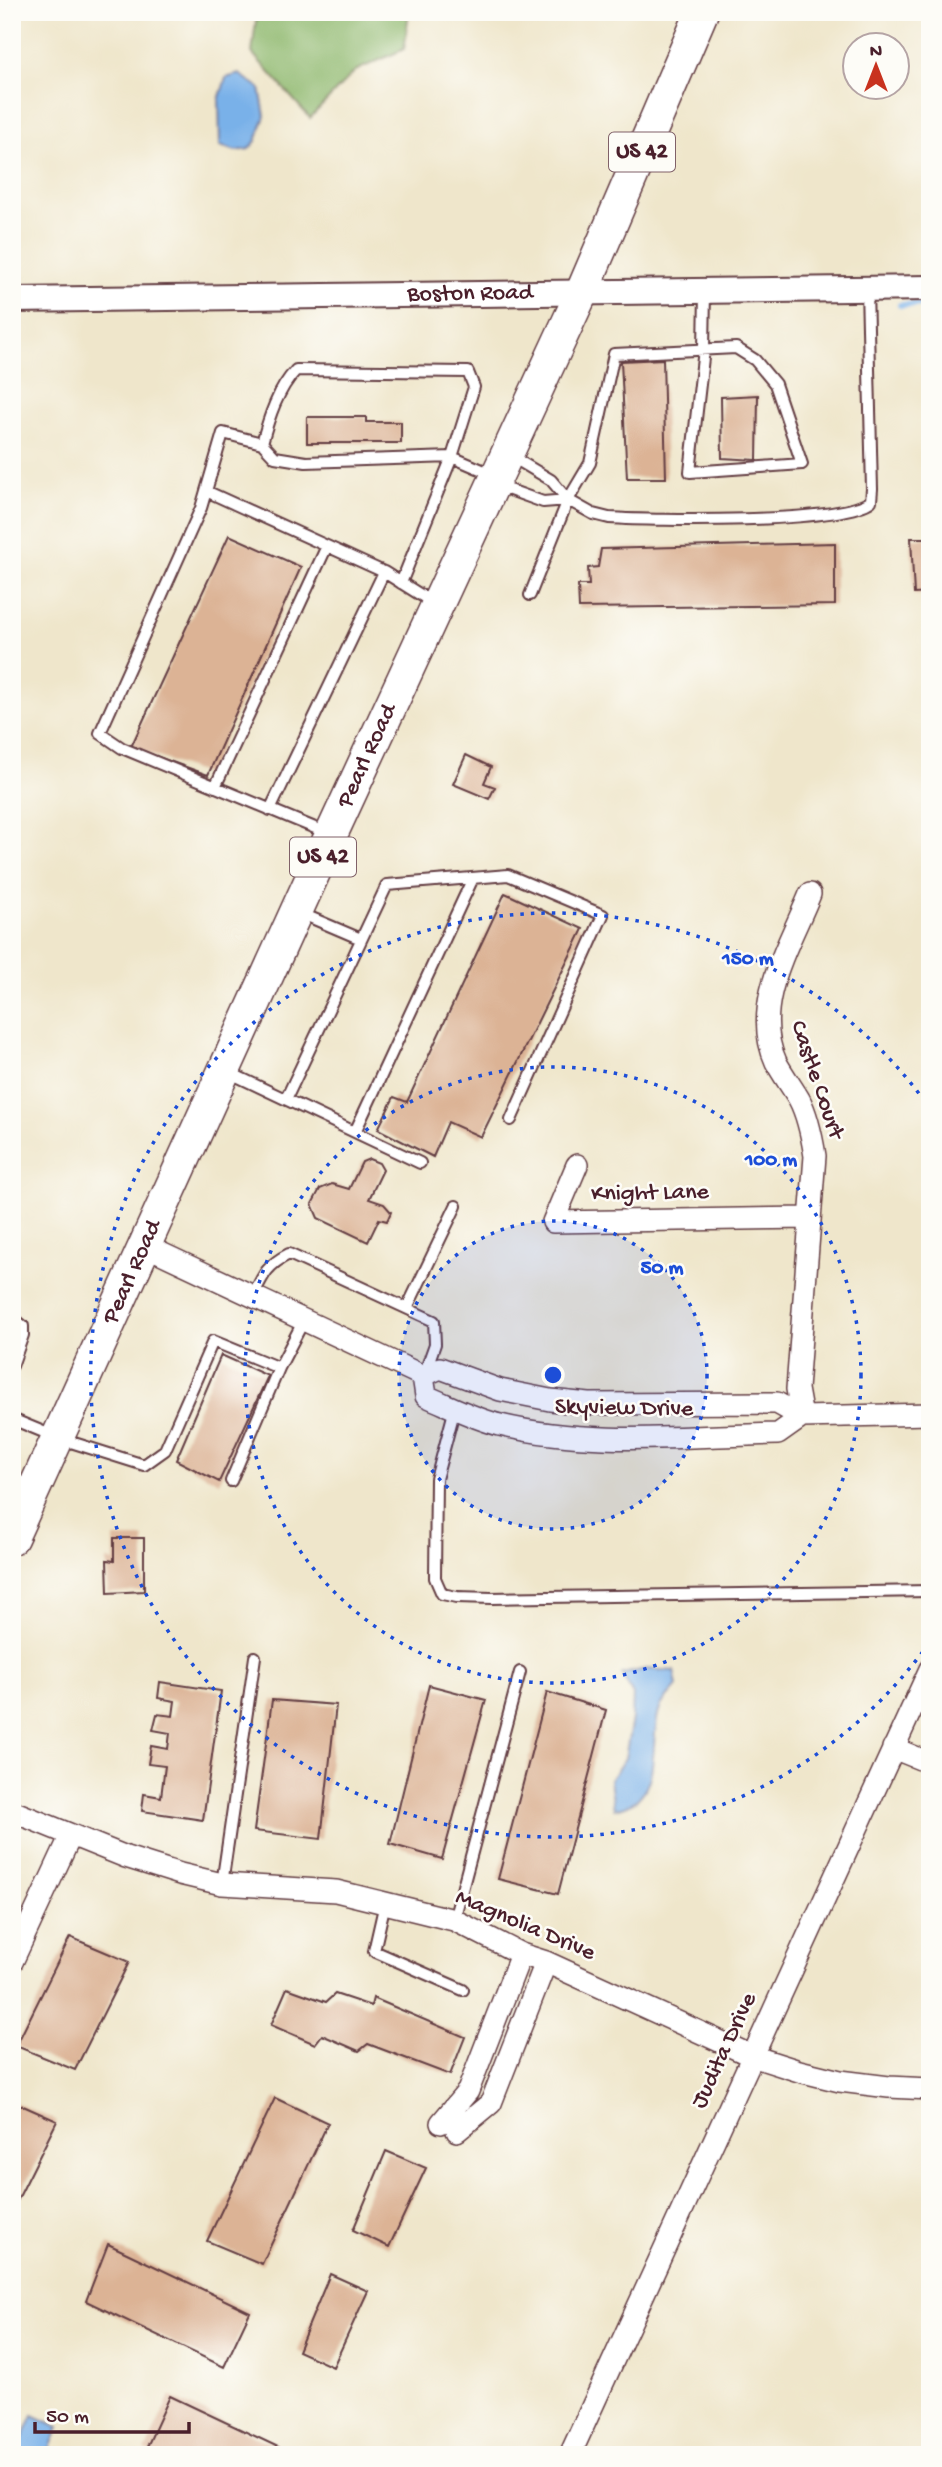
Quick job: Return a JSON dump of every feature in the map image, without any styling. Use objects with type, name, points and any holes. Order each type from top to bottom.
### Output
[{"type":"main road","name":"Pearl Road","points":[[12,1538],[331,835],[582,292],[702,12]]},
{"type":"street","name":"Boston Road","points":[[12,300],[930,288]]},
{"type":"street","name":"Castle Court","points":[[802,1417],[797,1389],[815,1156],[811,1132],[800,1101],[776,1062],[766,1017],[770,992],[810,894]]},
{"type":"street","name":"Knight Lane","points":[[577,1165],[553,1222],[810,1218]]},
{"type":"street","name":"Skyview Drive","points":[[146,1246],[423,1376]]},
{"type":"street","name":"Skyview Drive","points":[[423,1376],[440,1368],[500,1390],[550,1401],[589,1404],[777,1403],[802,1417],[930,1414]]},
{"type":"street","name":"Skyview Drive","points":[[423,1376],[426,1396],[497,1425],[547,1435],[586,1439],[778,1434],[802,1417]]},
{"type":"street","name":"Judita Drive","points":[[569,2455],[930,1669]]},
{"type":"street","points":[[893,1748],[930,1763]]},
{"type":"street","name":"Magnolia Drive","points":[[12,1811],[126,1857],[222,1884],[336,1891],[454,1920],[521,1954],[546,1962],[752,2056],[840,2081],[930,2089]]},
{"type":"street","points":[[12,1962],[71,1835]]},
{"type":"street","points":[[521,1954],[468,2091],[449,2127],[491,2103],[546,1962]]},
{"type":"lane","points":[[331,835],[122,748],[100,733],[201,508],[223,433],[262,443],[275,457],[306,462],[452,457],[499,471],[551,480],[569,500],[593,514],[609,518],[758,518],[864,507],[872,501],[873,489],[867,288]]},
{"type":"lane","points":[[530,595],[569,500],[590,463],[614,354],[704,349],[736,348],[755,360],[775,384],[802,464],[690,472],[704,349],[705,290]]},
{"type":"lane","points":[[262,443],[270,414],[296,370],[468,372],[474,387],[452,457],[401,583]]},
{"type":"lane","points":[[499,471],[543,502],[569,500]]},
{"type":"lane","points":[[206,491],[384,572],[437,606]]},
{"type":"lane","points":[[215,787],[327,546]]},
{"type":"lane","points":[[270,810],[384,572]]},
{"type":"lane","points":[[286,1099],[387,885],[508,875],[603,915],[511,1120]]},
{"type":"lane","points":[[355,1132],[473,878]]},
{"type":"lane","points":[[298,912],[361,939]]},
{"type":"lane","points":[[226,1071],[420,1163]]},
{"type":"lane","points":[[407,1308],[456,1206]]},
{"type":"lane","points":[[253,1296],[274,1261],[289,1254],[407,1308],[434,1321],[435,1344],[423,1376]]},
{"type":"lane","points":[[12,1317],[23,1326],[23,1335],[12,1366]]},
{"type":"lane","points":[[232,1480],[279,1368],[303,1320]]},
{"type":"lane","points":[[12,1419],[58,1438],[144,1465],[164,1450],[213,1341],[279,1368]]},
{"type":"lane","points":[[455,1408],[436,1479],[435,1578],[442,1594],[492,1598],[930,1591]]},
{"type":"lane","points":[[222,1884],[255,1657]]},
{"type":"lane","points":[[454,1920],[520,1672]]},
{"type":"lane","points":[[385,1903],[374,1951],[463,1990]]},
{"type":"green space","points":[[257,12],[409,12],[404,49],[355,71],[310,118],[252,53]]},
{"type":"water","points":[[239,74],[260,88],[265,116],[256,141],[249,149],[236,151],[220,146],[219,100],[226,78]]},
{"type":"water","points":[[646,1669],[674,1671],[677,1686],[660,1708],[648,1783],[641,1795],[630,1804],[614,1809],[610,1780],[625,1758],[632,1719],[633,1695],[622,1674]]},
{"type":"water","points":[[33,2415],[59,2427],[47,2455],[15,2455]]},
{"type":"building","points":[[663,359],[666,478],[627,478],[621,361]]},
{"type":"building","points":[[758,395],[757,460],[722,458],[721,397]]},
{"type":"building","points":[[307,417],[366,417],[366,422],[401,422],[401,443],[307,443]]},
{"type":"building","points":[[229,535],[301,567],[208,775],[131,747]]},
{"type":"building","points":[[911,538],[930,538],[930,593],[914,594]]},
{"type":"building","points":[[835,543],[835,605],[579,608],[578,585],[589,585],[588,568],[598,567],[601,549]]},
{"type":"building","points":[[466,755],[491,767],[484,783],[495,787],[489,799],[453,784]]},
{"type":"building","points":[[505,893],[583,929],[481,1137],[448,1122],[433,1157],[378,1129],[394,1097],[407,1102]]},
{"type":"building","points":[[369,1159],[379,1163],[383,1170],[369,1199],[384,1204],[391,1212],[387,1221],[379,1219],[368,1242],[318,1218],[312,1204],[320,1189],[332,1184],[349,1189],[362,1162]]},
{"type":"building","points":[[221,1355],[268,1376],[219,1482],[176,1460]]},
{"type":"building","points":[[114,1538],[144,1538],[144,1591],[108,1593],[107,1560],[114,1561]]},
{"type":"building","points":[[160,1682],[221,1691],[203,1820],[142,1811],[144,1794],[161,1797],[165,1766],[148,1764],[151,1746],[168,1749],[170,1733],[153,1730],[157,1714],[173,1716],[175,1701],[158,1698]]},
{"type":"building","points":[[429,1685],[486,1700],[442,1859],[390,1844]]},
{"type":"building","points":[[547,1692],[606,1710],[558,1894],[498,1879]]},
{"type":"building","points":[[272,1700],[336,1705],[321,1839],[254,1831]]},
{"type":"building","points":[[70,1937],[129,1962],[75,2070],[16,2046]]},
{"type":"building","points":[[287,1988],[326,2002],[335,1994],[371,2006],[373,1998],[465,2037],[450,2075],[368,2044],[359,2051],[322,2035],[315,2044],[271,2025]]},
{"type":"building","points":[[275,2098],[328,2123],[262,2264],[207,2241]]},
{"type":"building","points":[[12,2101],[57,2121],[12,2211]]},
{"type":"building","points":[[386,2151],[426,2168],[389,2247],[353,2230]]},
{"type":"building","points":[[108,2244],[250,2312],[224,2367],[86,2301]]},
{"type":"building","points":[[330,2274],[368,2291],[333,2367],[298,2351]]},
{"type":"building","points":[[170,2396],[295,2455],[154,2455],[145,2451]]},
{"type":"waterway","points":[[900,305],[930,304]]}]
